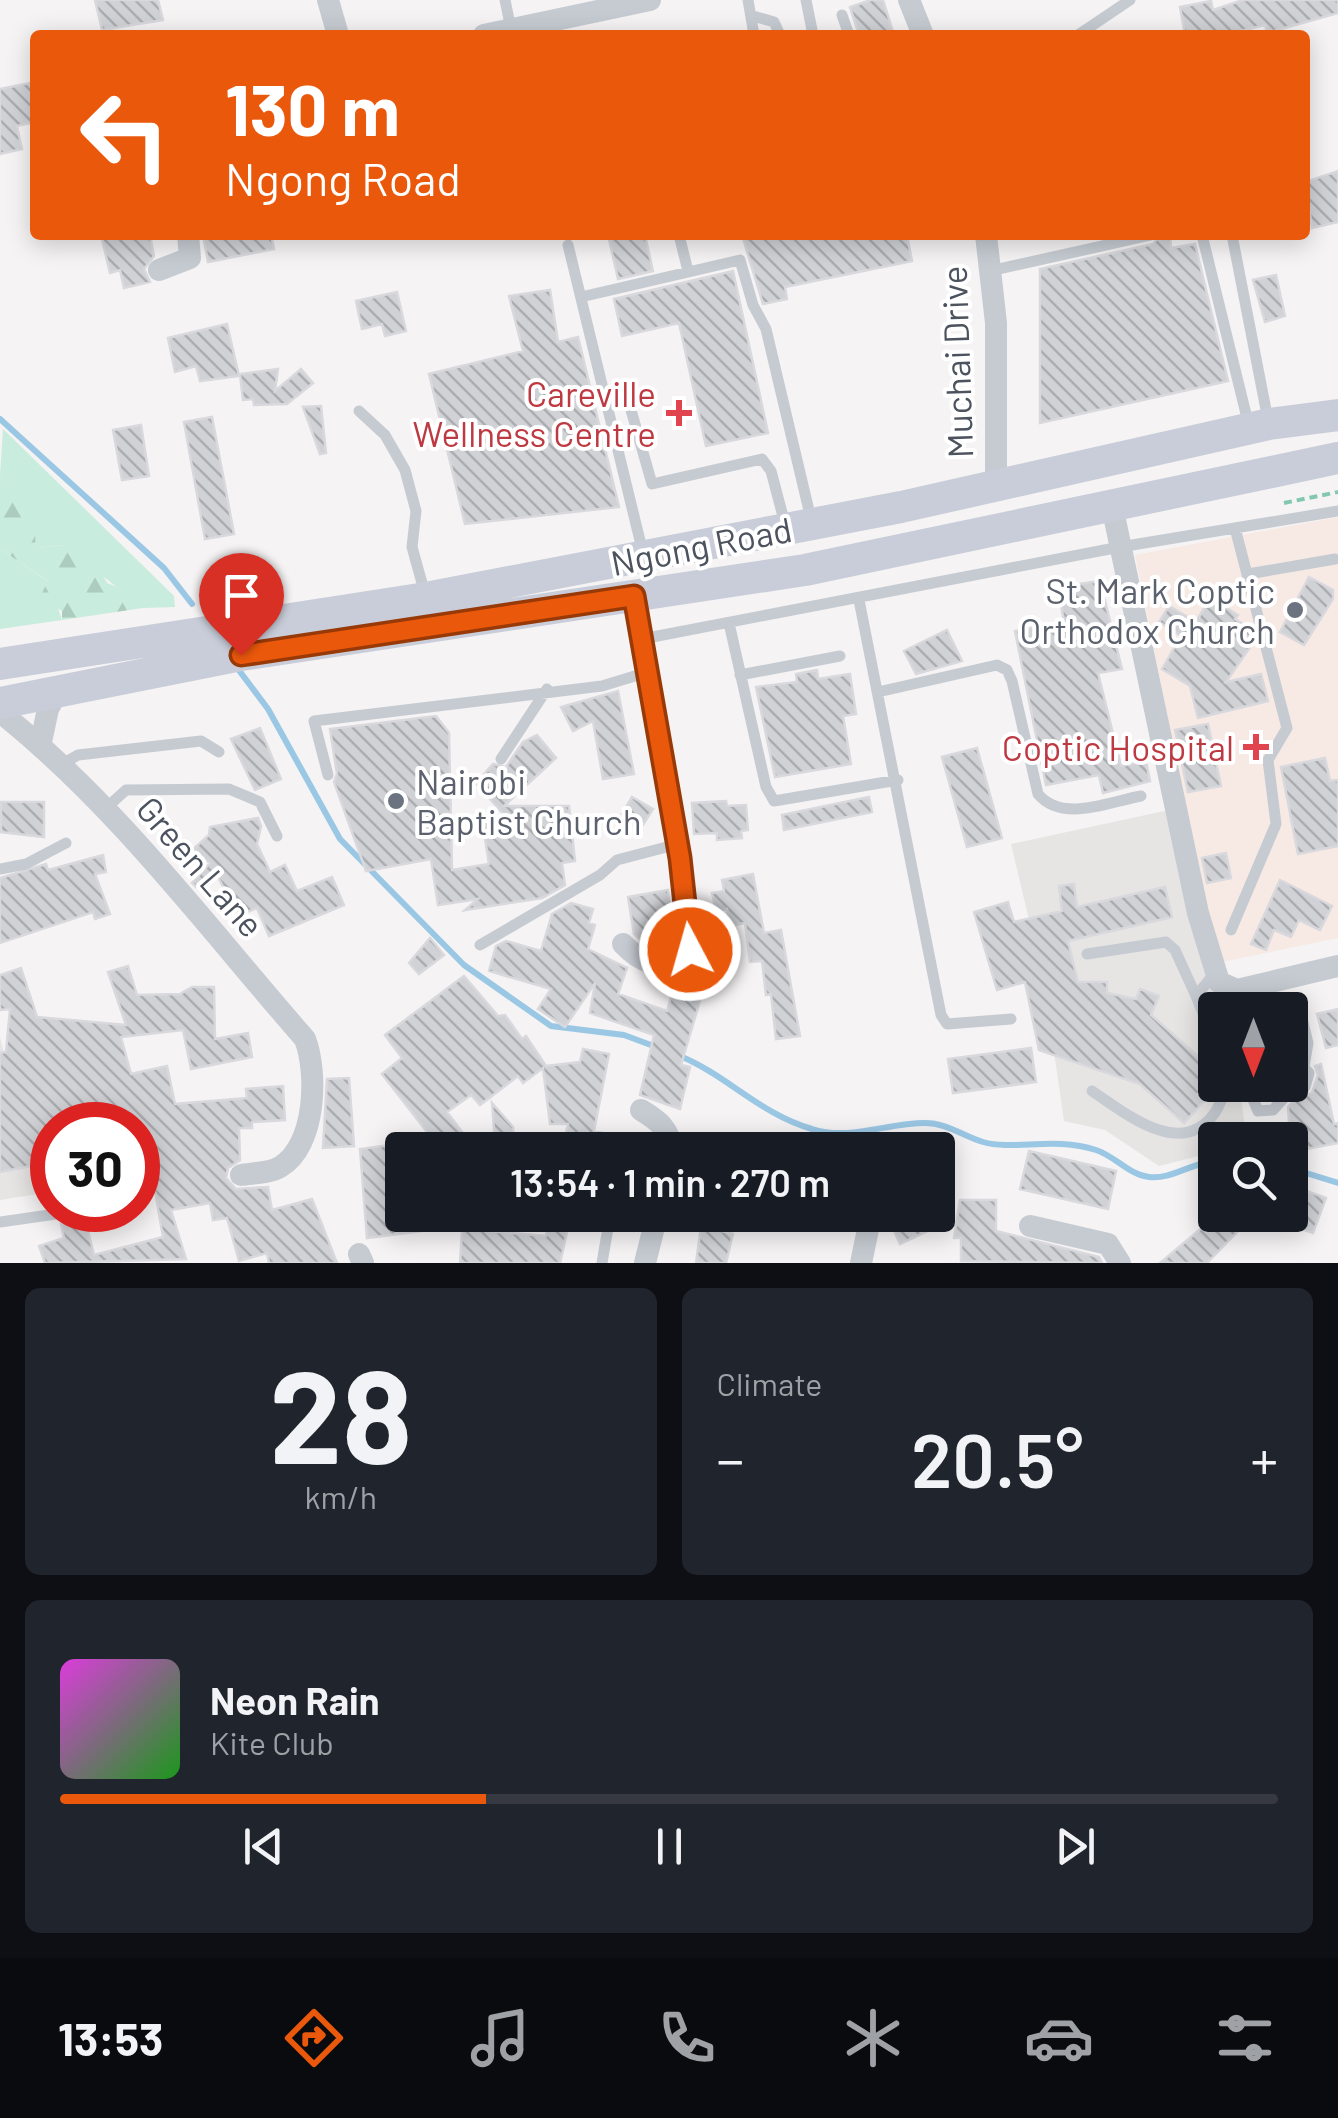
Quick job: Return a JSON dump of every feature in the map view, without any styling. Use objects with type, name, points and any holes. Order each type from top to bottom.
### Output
[{"type":"main road","name":"Ngong Road","points":[[0,664],[238,641],[426,598],[901,507],[1338,414]]},
{"type":"main road","points":[[1250,430],[1261,449],[1263,465],[1253,476]]},
{"type":"main road","name":"Ngong Road","points":[[238,641],[634,596],[914,549],[1338,458]]},
{"type":"main road","points":[[901,507],[884,517],[882,534],[892,543],[914,549]]},
{"type":"main road","name":"Ngong Road","points":[[0,703],[57,692],[204,647]]},
{"type":"street","points":[[328,0],[337,30]]},
{"type":"street","points":[[507,30],[647,0]]},
{"type":"street","points":[[909,0],[921,30]]},
{"type":"street","points":[[159,270],[190,258],[188,240]]},
{"type":"street","name":"Muchai Drive","points":[[987,240],[996,323],[996,487]]},
{"type":"street","points":[[1112,506],[1198,912],[1224,990],[1338,966]]},
{"type":"street","points":[[622,944],[636,958],[658,965],[688,956],[678,844],[634,596]]},
{"type":"street","points":[[40,742],[48,708],[57,692]]},
{"type":"street","name":"Green Lane","points":[[0,712],[40,742],[104,809],[304,1039],[311,1066],[305,1134],[297,1150],[276,1170],[241,1175]]},
{"type":"street","points":[[640,1110],[660,1121],[668,1132]]},
{"type":"street","points":[[1030,1226],[1108,1244],[1120,1263]]},
{"type":"street","points":[[645,1263],[653,1232]]},
{"type":"street","points":[[860,1263],[867,1232]]},
{"type":"lane","points":[[506,0],[512,29]]},
{"type":"lane","points":[[748,0],[754,30]]},
{"type":"lane","points":[[806,0],[812,30]]},
{"type":"lane","points":[[1085,30],[1130,0]]},
{"type":"lane","points":[[753,16],[774,22],[778,30]]},
{"type":"lane","points":[[842,16],[847,30]]},
{"type":"lane","points":[[680,240],[688,271]]},
{"type":"lane","points":[[990,271],[1129,240]]},
{"type":"lane","points":[[1203,240],[1250,430]]},
{"type":"lane","points":[[1232,240],[1250,430]]},
{"type":"lane","points":[[568,246],[644,558]]},
{"type":"lane","points":[[581,297],[740,260],[753,305],[766,329],[799,526]]},
{"type":"lane","points":[[628,402],[652,484],[762,459],[799,526]]},
{"type":"lane","points":[[359,411],[384,435],[405,470],[416,511],[412,548],[426,598]]},
{"type":"lane","points":[[642,639],[1120,547],[1338,511]]},
{"type":"lane","points":[[1231,930],[1276,824],[1268,760],[1287,728],[1235,528]]},
{"type":"lane","points":[[1248,574],[1335,559]]},
{"type":"lane","points":[[860,600],[941,1015],[947,1024],[1011,1019]]},
{"type":"lane","points":[[729,623],[766,787],[774,800],[898,780]]},
{"type":"lane","points":[[740,675],[840,656]]},
{"type":"lane","points":[[878,692],[997,665],[1006,670],[1012,681],[1038,794],[1046,804],[1067,810],[1141,796]]},
{"type":"lane","points":[[328,774],[314,721],[602,686],[648,672]]},
{"type":"lane","points":[[501,759],[547,690]]},
{"type":"lane","points":[[62,764],[78,754],[200,741],[219,752]]},
{"type":"lane","points":[[104,809],[126,790],[229,789],[260,802],[278,836]]},
{"type":"lane","points":[[0,869],[26,864],[66,844]]},
{"type":"lane","points":[[480,945],[600,875],[617,860],[678,844]]},
{"type":"lane","points":[[1087,954],[1166,942],[1175,950],[1198,1001]]},
{"type":"lane","points":[[1196,996],[1224,990]]},
{"type":"lane","points":[[1092,1091],[1152,1130],[1178,1133],[1211,1119],[1220,1102]]},
{"type":"lane","points":[[1255,1102],[1258,1111],[1273,1110],[1279,1102]]},
{"type":"lane","points":[[0,1222],[30,1218]]},
{"type":"lane","points":[[602,1263],[607,1232]]},
{"type":"shaded area","name":"Coptic Hospital","points":[[1338,517],[1338,938],[1217,963],[1135,555]]},
{"type":"shaded area","points":[[1169,810],[1215,992],[1198,992],[1198,1102],[1241,1102],[1244,1122],[1198,1122],[1198,1156],[1159,1166],[1105,1130],[1064,1121],[1044,983],[1011,844]]},
{"type":"shaded area","points":[[0,1037],[30,1161],[30,1195],[0,1200]]},
{"type":"green space","points":[[3,429],[174,596],[175,607],[143,608],[64,545],[36,548],[27,507],[0,476]]},
{"type":"green space","points":[[0,476],[17,490],[28,507],[36,548],[64,545],[91,552],[107,583],[125,590],[143,608],[62,620],[62,611],[40,597],[48,581],[0,549]]},
{"type":"green space","points":[[0,549],[49,582],[62,620],[0,629]]},
{"type":"building","points":[[95,0],[158,0],[163,20],[102,30]]},
{"type":"building","points":[[883,0],[892,30],[857,30],[850,7]]},
{"type":"building","points":[[1243,0],[1338,0],[1338,13],[1278,30],[1266,30],[1265,25],[1245,30],[1184,30],[1180,7],[1211,1],[1213,10]]},
{"type":"building","points":[[30,83],[30,123],[17,126],[22,149],[0,154],[0,89]]},
{"type":"building","points":[[1338,171],[1338,222],[1312,228],[1310,180]]},
{"type":"building","points":[[102,240],[151,240],[154,256],[144,269],[150,282],[124,288],[120,270],[110,273]]},
{"type":"building","points":[[204,240],[272,240],[274,249],[208,262]]},
{"type":"building","points":[[609,240],[646,240],[653,271],[618,279]]},
{"type":"building","points":[[744,240],[908,240],[912,261],[785,287],[787,299],[763,304]]},
{"type":"building","points":[[1156,240],[1170,240],[1171,248],[1195,244],[1228,381],[1040,423],[1040,269],[1153,244]]},
{"type":"building","points":[[733,271],[768,433],[706,446],[679,323],[622,336],[614,299]]},
{"type":"building","points":[[1276,275],[1285,316],[1265,322],[1253,280]]},
{"type":"building","points":[[550,290],[558,342],[578,337],[619,507],[465,524],[429,374],[523,351],[509,296]]},
{"type":"building","points":[[397,292],[406,331],[385,336],[382,324],[362,329],[356,301]]},
{"type":"building","points":[[227,324],[239,376],[200,381],[196,366],[175,372],[168,338]]},
{"type":"building","points":[[278,369],[275,391],[301,369],[313,383],[287,404],[254,405],[253,399],[243,400],[240,374]]},
{"type":"building","points":[[321,406],[326,453],[320,454],[303,407]]},
{"type":"building","points":[[212,417],[234,534],[205,539],[184,422]]},
{"type":"building","points":[[141,425],[149,476],[122,480],[113,430]]},
{"type":"building","points":[[1309,577],[1333,590],[1333,599],[1304,645],[1280,632]]},
{"type":"building","points":[[1100,581],[1122,669],[1098,673],[1121,766],[1146,761],[1150,781],[1103,793],[1099,775],[1046,785],[1015,631],[1064,622],[1058,587]]},
{"type":"building","points":[[1210,598],[1238,615],[1235,619],[1252,630],[1255,640],[1226,682],[1261,674],[1268,701],[1198,718],[1190,686],[1162,669],[1181,636],[1159,622],[1169,606],[1196,622]]},
{"type":"building","points":[[947,630],[962,661],[916,674],[904,651]]},
{"type":"building","points":[[817,670],[818,679],[850,674],[856,714],[843,716],[851,764],[775,777],[756,687],[797,682],[796,674]]},
{"type":"building","points":[[618,691],[634,774],[603,779],[593,721],[573,731],[561,707]]},
{"type":"building","points":[[436,716],[449,733],[452,870],[489,864],[482,819],[505,816],[476,783],[493,764],[506,767],[523,742],[537,735],[556,758],[504,806],[569,806],[575,861],[562,863],[565,885],[542,898],[465,910],[478,899],[438,905],[431,859],[366,871],[334,782],[337,774],[330,729]]},
{"type":"building","points":[[1208,724],[1221,786],[1188,792],[1175,730]]},
{"type":"building","points":[[260,728],[281,779],[255,790],[231,739]]},
{"type":"building","points":[[977,748],[1002,838],[967,847],[942,757]]},
{"type":"building","points":[[1325,758],[1330,781],[1338,780],[1338,846],[1298,854],[1281,767]]},
{"type":"building","points":[[632,797],[653,809],[641,828],[620,817]]},
{"type":"building","points":[[869,797],[872,812],[784,830],[782,815]]},
{"type":"building","points":[[726,801],[727,806],[746,805],[748,830],[741,831],[742,838],[717,840],[717,833],[694,834],[692,803]]},
{"type":"building","points":[[1,802],[44,802],[44,837],[1,832]]},
{"type":"building","points":[[258,818],[261,826],[257,844],[270,872],[285,865],[297,891],[332,877],[344,905],[269,936],[257,908],[238,916],[217,875],[196,887],[192,883],[210,863],[191,851],[209,835],[210,827]]},
{"type":"building","points":[[1226,853],[1231,878],[1207,883],[1202,858]]},
{"type":"building","points":[[103,855],[106,872],[95,874],[110,914],[95,919],[93,912],[0,943],[0,878],[46,864],[48,870]]},
{"type":"building","points":[[753,874],[764,933],[781,930],[800,1036],[776,1039],[771,994],[766,995],[762,961],[750,962],[745,923],[730,926],[727,909],[716,911],[712,893],[724,891],[722,880]]},
{"type":"building","points":[[1280,880],[1332,906],[1320,930],[1299,920],[1291,937],[1274,930],[1266,950],[1251,944]]},
{"type":"building","points":[[1074,884],[1077,907],[1165,887],[1172,917],[1068,941],[1078,982],[1107,982],[1107,993],[1136,999],[1140,989],[1159,996],[1151,1015],[1198,1056],[1198,1102],[1203,1102],[1184,1123],[1140,1084],[1039,1050],[1025,982],[997,990],[974,912],[1008,902],[1014,922],[1062,911],[1059,886]]},
{"type":"building","points":[[668,890],[673,936],[642,941],[634,934],[628,897]]},
{"type":"building","points":[[571,903],[593,909],[589,923],[595,925],[588,949],[627,968],[618,994],[667,1011],[676,979],[704,987],[681,1065],[690,1067],[680,1109],[640,1095],[654,1035],[590,1013],[595,983],[565,1027],[538,1009],[551,989],[489,971],[496,946],[506,941],[541,951],[552,914]]},
{"type":"building","points":[[430,938],[444,955],[419,974],[409,963]]},
{"type":"building","points":[[128,966],[137,995],[180,994],[192,987],[214,987],[215,1039],[248,1033],[252,1057],[191,1069],[183,1030],[121,1037],[131,1074],[167,1066],[175,1104],[247,1098],[246,1089],[283,1086],[285,1120],[252,1122],[252,1128],[239,1128],[240,1160],[228,1168],[226,1178],[236,1189],[268,1187],[272,1210],[312,1199],[337,1263],[269,1263],[267,1253],[239,1261],[227,1218],[213,1220],[210,1203],[171,1210],[186,1259],[45,1263],[39,1246],[64,1238],[63,1232],[88,1232],[94,1255],[163,1237],[160,1102],[30,1102],[30,1166],[0,1172],[0,1053],[6,1052],[10,1009],[0,1010],[0,975],[21,968],[37,1017],[126,1025],[108,972]]},
{"type":"building","points":[[464,976],[498,1016],[505,1015],[522,1039],[526,1036],[546,1066],[580,1062],[583,1049],[609,1054],[594,1131],[598,1132],[566,1132],[568,1124],[550,1124],[543,1068],[523,1083],[518,1076],[480,1105],[471,1095],[447,1112],[462,1132],[427,1132],[382,1074],[402,1058],[385,1035]]},
{"type":"building","points":[[1338,1009],[1338,1045],[1326,1048],[1317,1014]]},
{"type":"building","points":[[1031,1048],[1036,1082],[953,1093],[948,1059]]},
{"type":"building","points":[[1321,1064],[1334,1124],[1338,1123],[1338,1143],[1308,1149],[1308,1122],[1289,1122],[1288,1107],[1293,1102],[1308,1102],[1318,1075],[1315,1066]]},
{"type":"building","points":[[349,1078],[354,1146],[323,1148],[327,1079]]},
{"type":"building","points":[[492,1103],[513,1127],[513,1132],[494,1132]]},
{"type":"building","points":[[385,1146],[385,1232],[414,1232],[367,1238],[360,1149]]},
{"type":"building","points":[[1029,1151],[1116,1171],[1108,1209],[1020,1189]]},
{"type":"building","points":[[1308,1192],[1326,1198],[1313,1233],[1308,1231]]},
{"type":"building","points":[[960,1200],[996,1200],[996,1231],[1099,1257],[1102,1263],[961,1261],[961,1238],[954,1238]]},
{"type":"building","points":[[1198,1231],[1237,1232],[1207,1263],[1160,1263]]},
{"type":"building","points":[[462,1232],[546,1236],[547,1232],[567,1232],[560,1263],[460,1263]]},
{"type":"building","points":[[700,1232],[733,1234],[726,1263],[696,1263]]},
{"type":"building","points":[[895,1232],[926,1232],[900,1244]]},
{"type":"waterway","points":[[0,419],[164,568],[192,604]]},
{"type":"waterway","points":[[235,665],[268,709],[340,839],[464,965],[551,1026],[624,1035],[659,1048]]},
{"type":"waterway","points":[[680,1056],[776,1114],[826,1132],[933,1124],[995,1144],[1080,1146],[1103,1153],[1149,1177],[1166,1176],[1198,1165]]},
{"type":"waterway","points":[[1308,1174],[1338,1183]]},
{"type":"place","name":"Careville Wellness Centre","points":[[679,413]]},
{"type":"place","name":"St. Mark Coptic Orthodox Church","points":[[1295,610]]},
{"type":"place","name":"Coptic Hospital","points":[[1256,747]]},
{"type":"place","name":"Nairobi Baptist Church","points":[[396,801]]},
{"type":"route","points":[[241,655],[634,596],[680,858],[690,950]]}]
